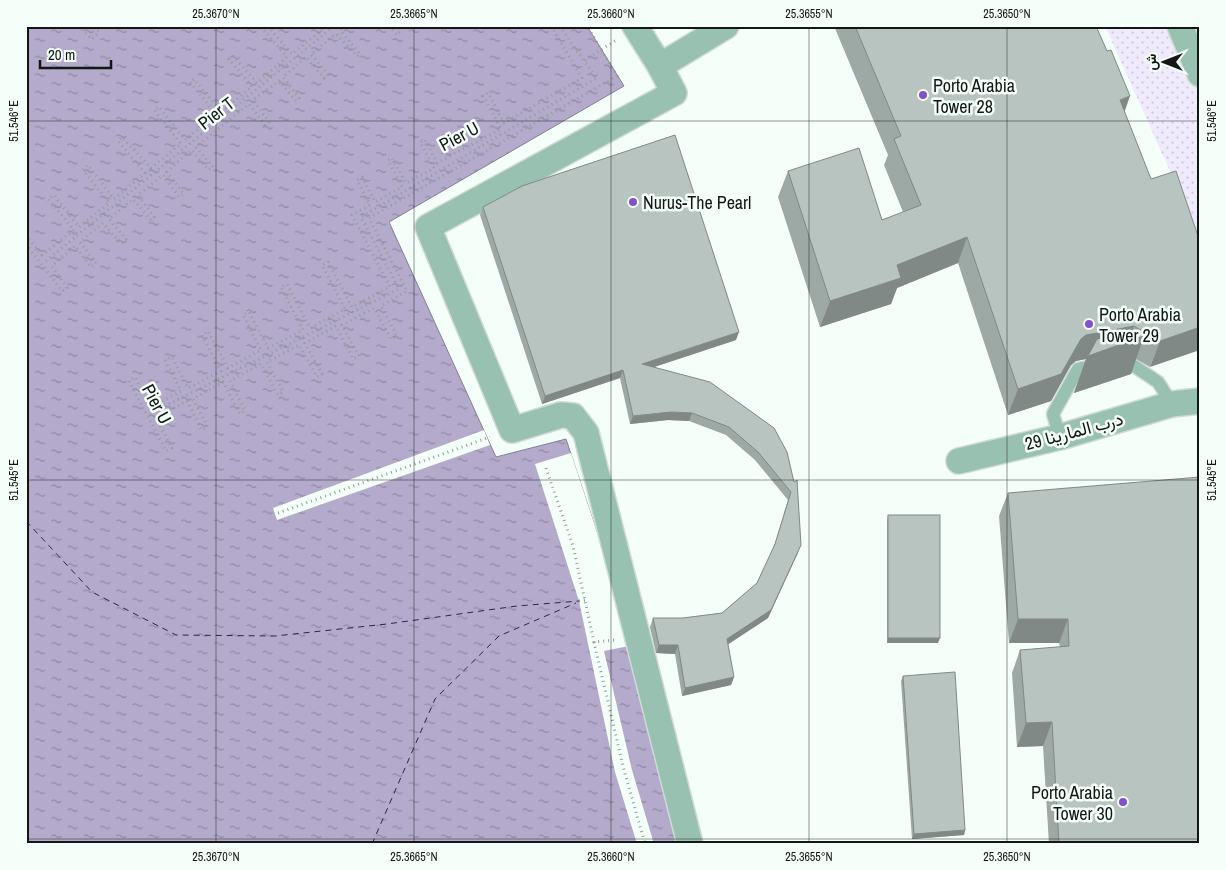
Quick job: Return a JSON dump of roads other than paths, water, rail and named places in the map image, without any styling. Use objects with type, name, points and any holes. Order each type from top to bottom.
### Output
[{"type":"street","points":[[635,26],[674,93],[428,227],[512,430],[561,415],[574,416],[586,433],[690,844]]},
{"type":"street","points":[[660,66],[726,26]]},
{"type":"street","points":[[1180,26],[1200,74]]},
{"type":"street","name":"درب المارينا 29","points":[[959,461],[1060,437],[1190,401]]},
{"type":"lane","points":[[1060,437],[1054,414],[1078,369],[1125,360],[1190,401]]},
{"type":"water","points":[[26,26],[587,26],[624,86],[389,222],[496,457],[566,439],[614,584],[679,844],[26,844]]},
{"type":"place","name":"Porto Arabia Tower 28","points":[[923,95]]},
{"type":"place","name":"Nurus-The Pearl","points":[[633,202]]},
{"type":"place","name":"Porto Arabia Tower 29","points":[[1089,324]]},
{"type":"place","name":"Porto Arabia Tower 30","points":[[1123,802]]}]
